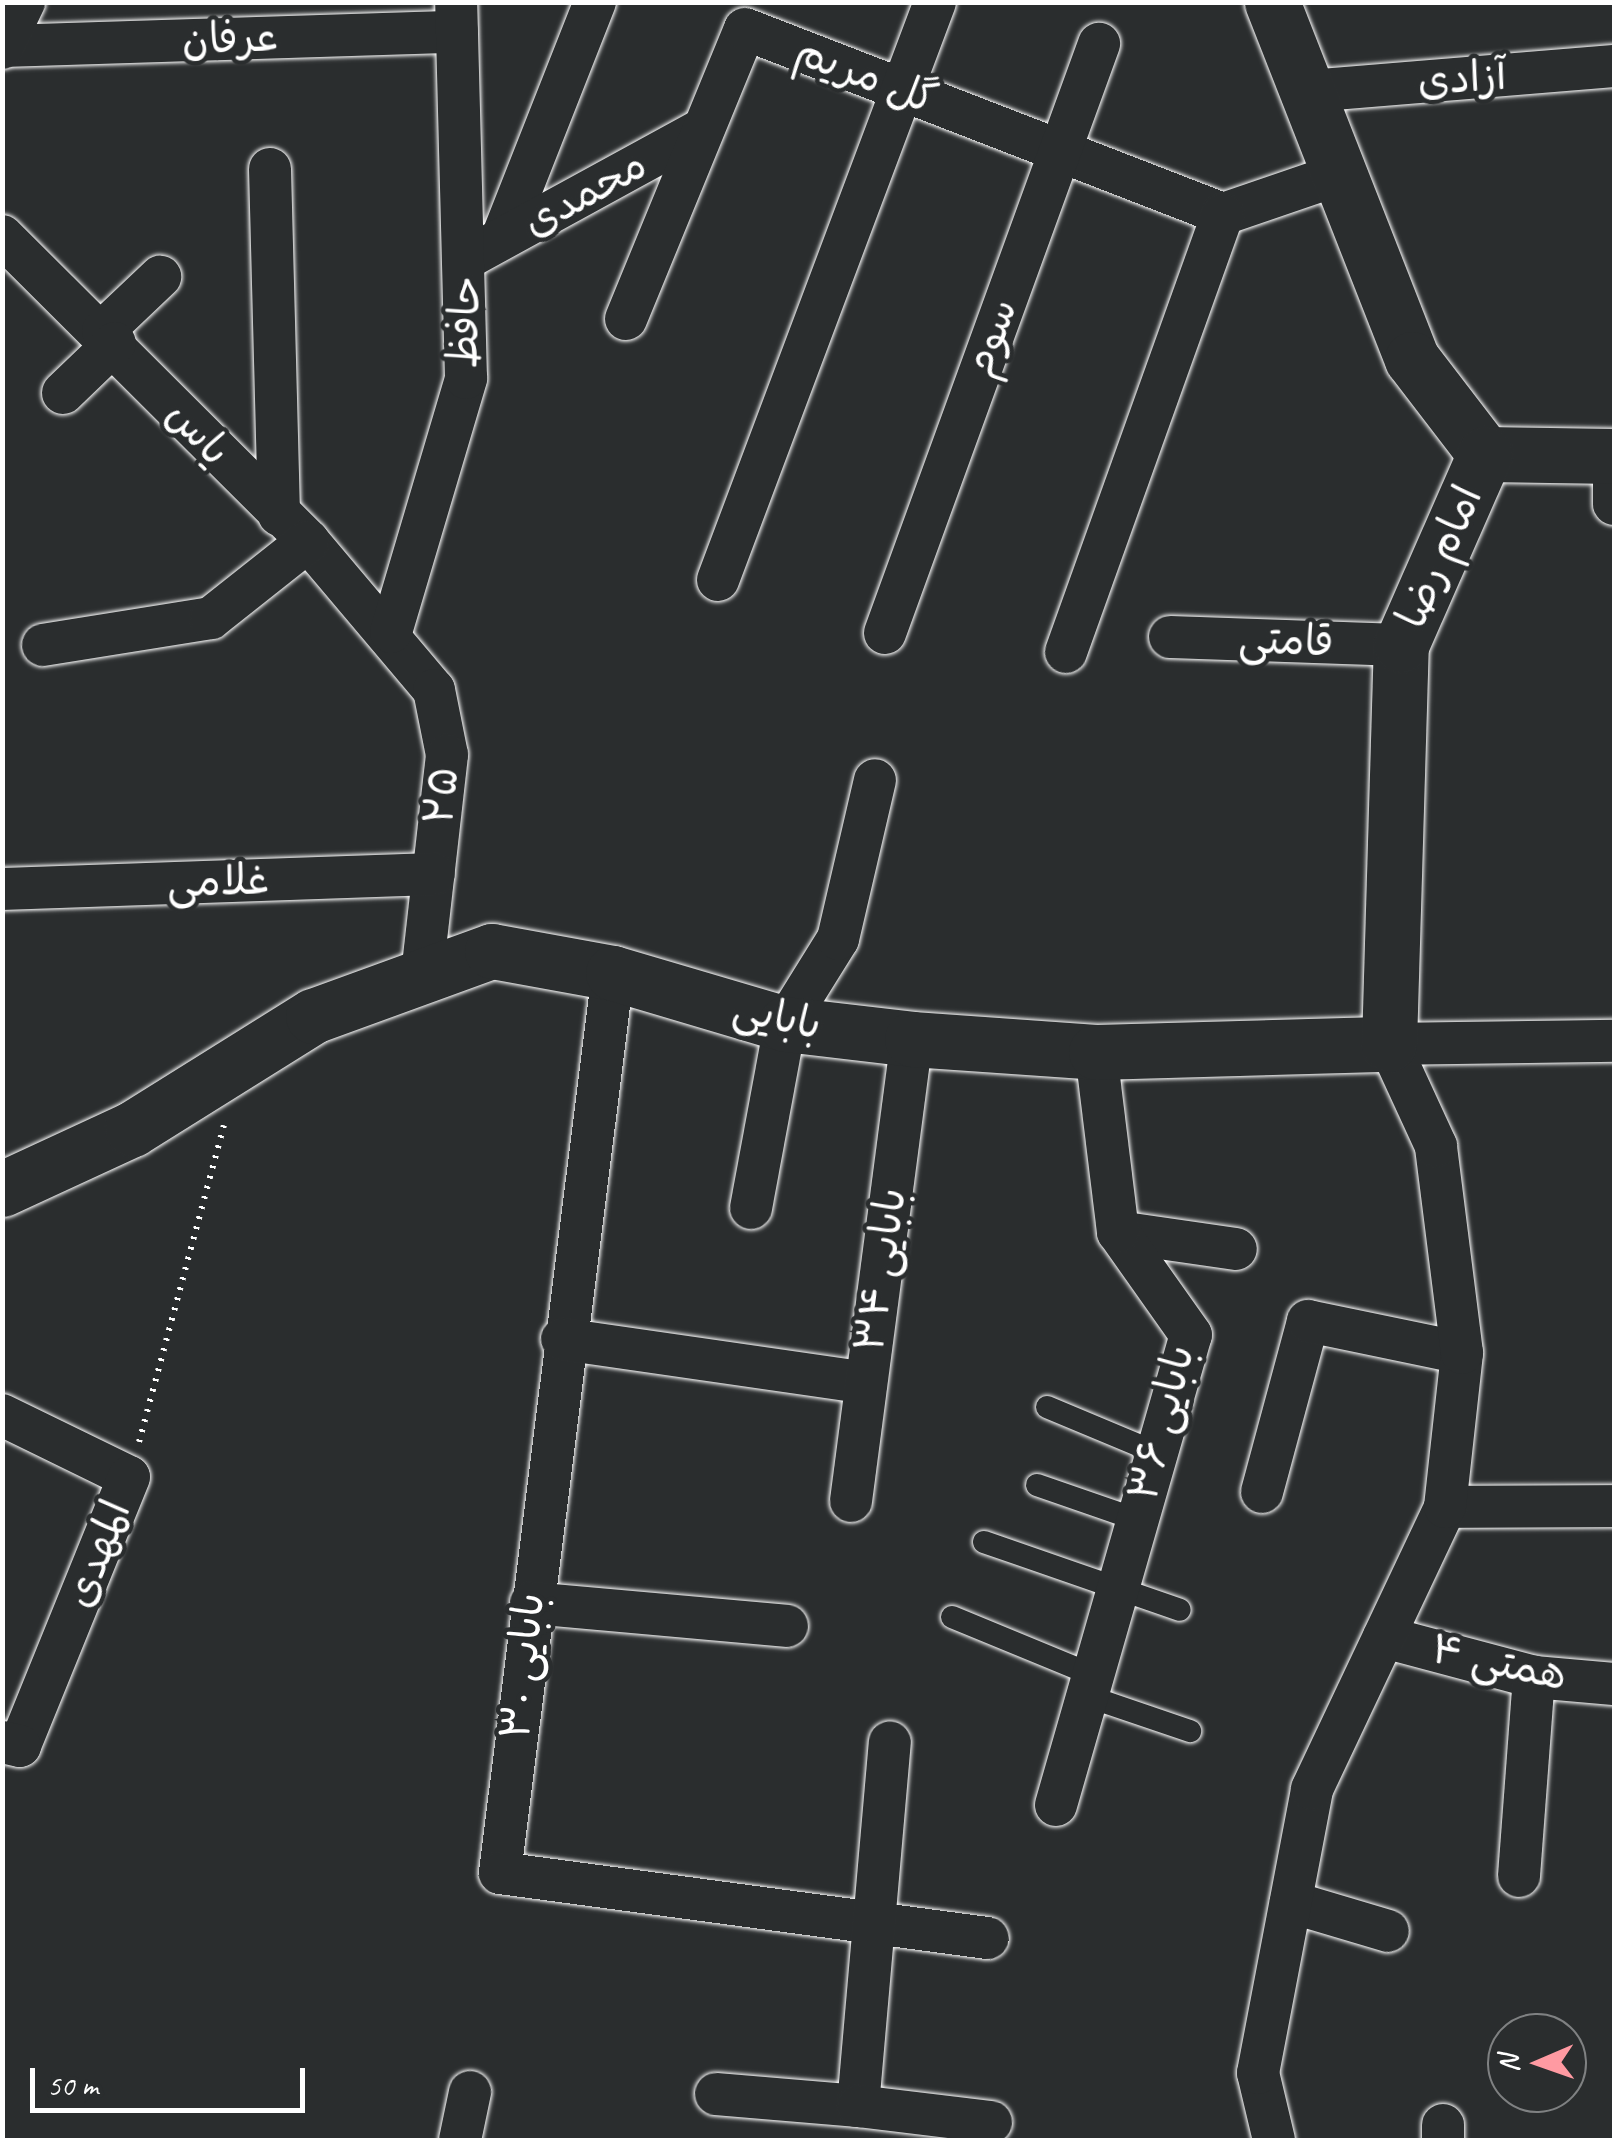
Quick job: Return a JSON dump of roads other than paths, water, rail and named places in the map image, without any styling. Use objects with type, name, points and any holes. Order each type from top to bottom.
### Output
[{"type":"street","points":[[3,47],[24,2]]},
{"type":"street","points":[[485,248],[595,2]]},
{"type":"street","points":[[718,580],[935,2]]},
{"type":"street","name":"امام رضا","points":[[1272,2],[1343,173],[1412,358],[1486,454],[1401,645],[1389,1044]]},
{"type":"street","name":"گل مریم","points":[[626,319],[748,16],[902,90],[1223,214]]},
{"type":"street","name":"عرفان","points":[[3,47],[456,17]]},
{"type":"street","name":"حافظ","points":[[391,632],[466,378],[485,248],[456,17]]},
{"type":"street","name":"سوم","points":[[885,634],[1099,44]]},
{"type":"street","name":"آزادی","points":[[1309,91],[1614,66]]},
{"type":"street","name":"محمدی","points":[[485,248],[703,129]]},
{"type":"street","points":[[43,645],[211,618],[293,528],[270,169]]},
{"type":"street","points":[[1066,652],[1223,214],[1343,173]]},
{"type":"street","name":"یاس","points":[[2,236],[109,337],[391,632]]},
{"type":"street","points":[[64,393],[160,277]]},
{"type":"street","points":[[1486,454],[1614,456],[1614,504]]},
{"type":"street","name":"۲۵","points":[[391,632],[445,720],[422,976]]},
{"type":"street","name":"قامتی","points":[[1170,637],[1401,645]]},
{"type":"street","points":[[751,1208],[785,1024],[838,939],[875,780]]},
{"type":"street","name":"غلامی","points":[[2,890],[434,874]]},
{"type":"street","name":"بابایی","points":[[2,1189],[132,1129],[313,1016],[492,951],[613,973],[785,1024],[912,1040],[1096,1052],[1614,1042]]},
{"type":"street","name":"بابایی ۳۰","points":[[613,973],[562,1339],[500,1872],[988,1938]]},
{"type":"street","name":"بابایی ۳۴","points":[[851,1501],[912,1040]]},
{"type":"street","points":[[1274,2140],[1258,2073],[1312,1790],[1444,1507],[1462,1354],[1436,1146],[1389,1044]]},
{"type":"street","name":"بابایی ۳۶","points":[[1056,1805],[1191,1336],[1118,1232],[1096,1052]]},
{"type":"street","points":[[1118,1232],[1236,1250]]},
{"type":"street","points":[[1262,1492],[1308,1321],[1462,1354]]},
{"type":"street","points":[[562,1339],[866,1383]]},
{"type":"street","name":"المهدی","points":[[2,1415],[130,1476],[20,1746],[2,1742]]},
{"type":"street","points":[[1444,1507],[1614,1506]]},
{"type":"street","points":[[530,1603],[788,1626]]},
{"type":"street","name":"همتی ۴","points":[[1384,1636],[1534,1677],[1614,1684]]},
{"type":"street","points":[[1519,1876],[1534,1677]]},
{"type":"street","points":[[858,2106],[870,1925],[890,1742]]},
{"type":"street","points":[[1291,1902],[1388,1931]]},
{"type":"street","points":[[460,2140],[470,2092]]},
{"type":"street","points":[[716,2094],[991,2122]]},
{"type":"lane","points":[[1048,1408],[1157,1454]]},
{"type":"lane","points":[[1037,1485],[1138,1520]]},
{"type":"lane","points":[[984,1542],[1180,1610]]},
{"type":"lane","points":[[952,1617],[1190,1731]]}]
